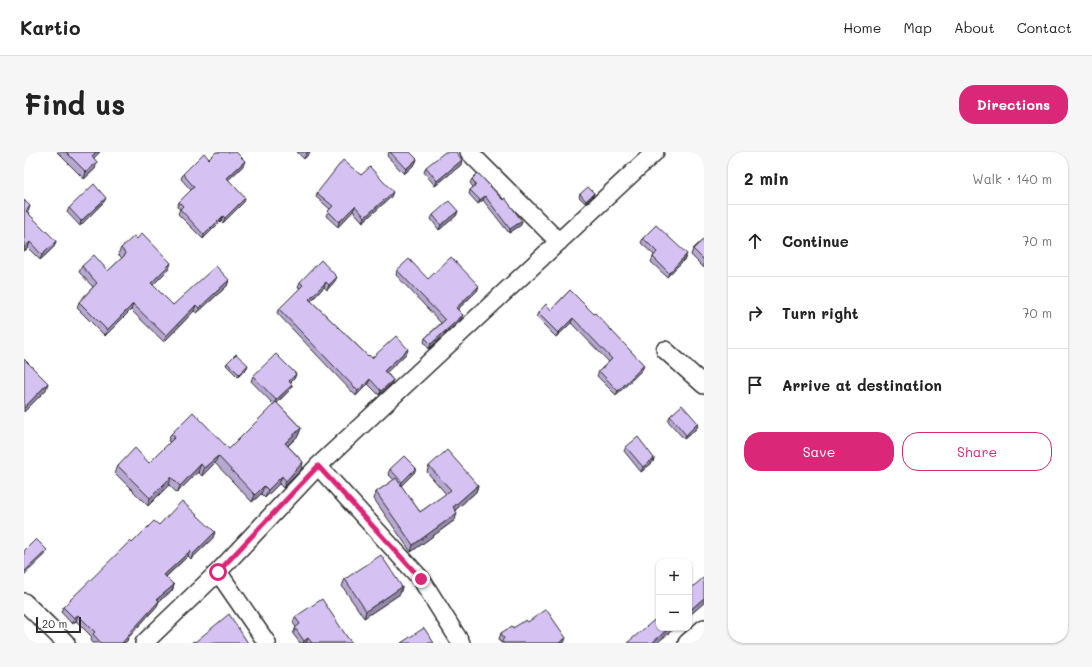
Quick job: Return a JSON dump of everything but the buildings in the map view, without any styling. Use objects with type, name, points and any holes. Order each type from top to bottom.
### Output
[{"type":"street","points":[[469,152],[559,242]]},
{"type":"street","points":[[144,643],[218,572],[318,466],[655,152]]},
{"type":"street","points":[[665,350],[704,385]]},
{"type":"street","points":[[318,466],[421,579],[462,643]]},
{"type":"street","points":[[218,572],[267,643]]},
{"type":"street","points":[[24,602],[66,643]]},
{"type":"street","points":[[687,643],[704,628]]},
{"type":"route","points":[[218,572],[318,466],[421,579]]}]
